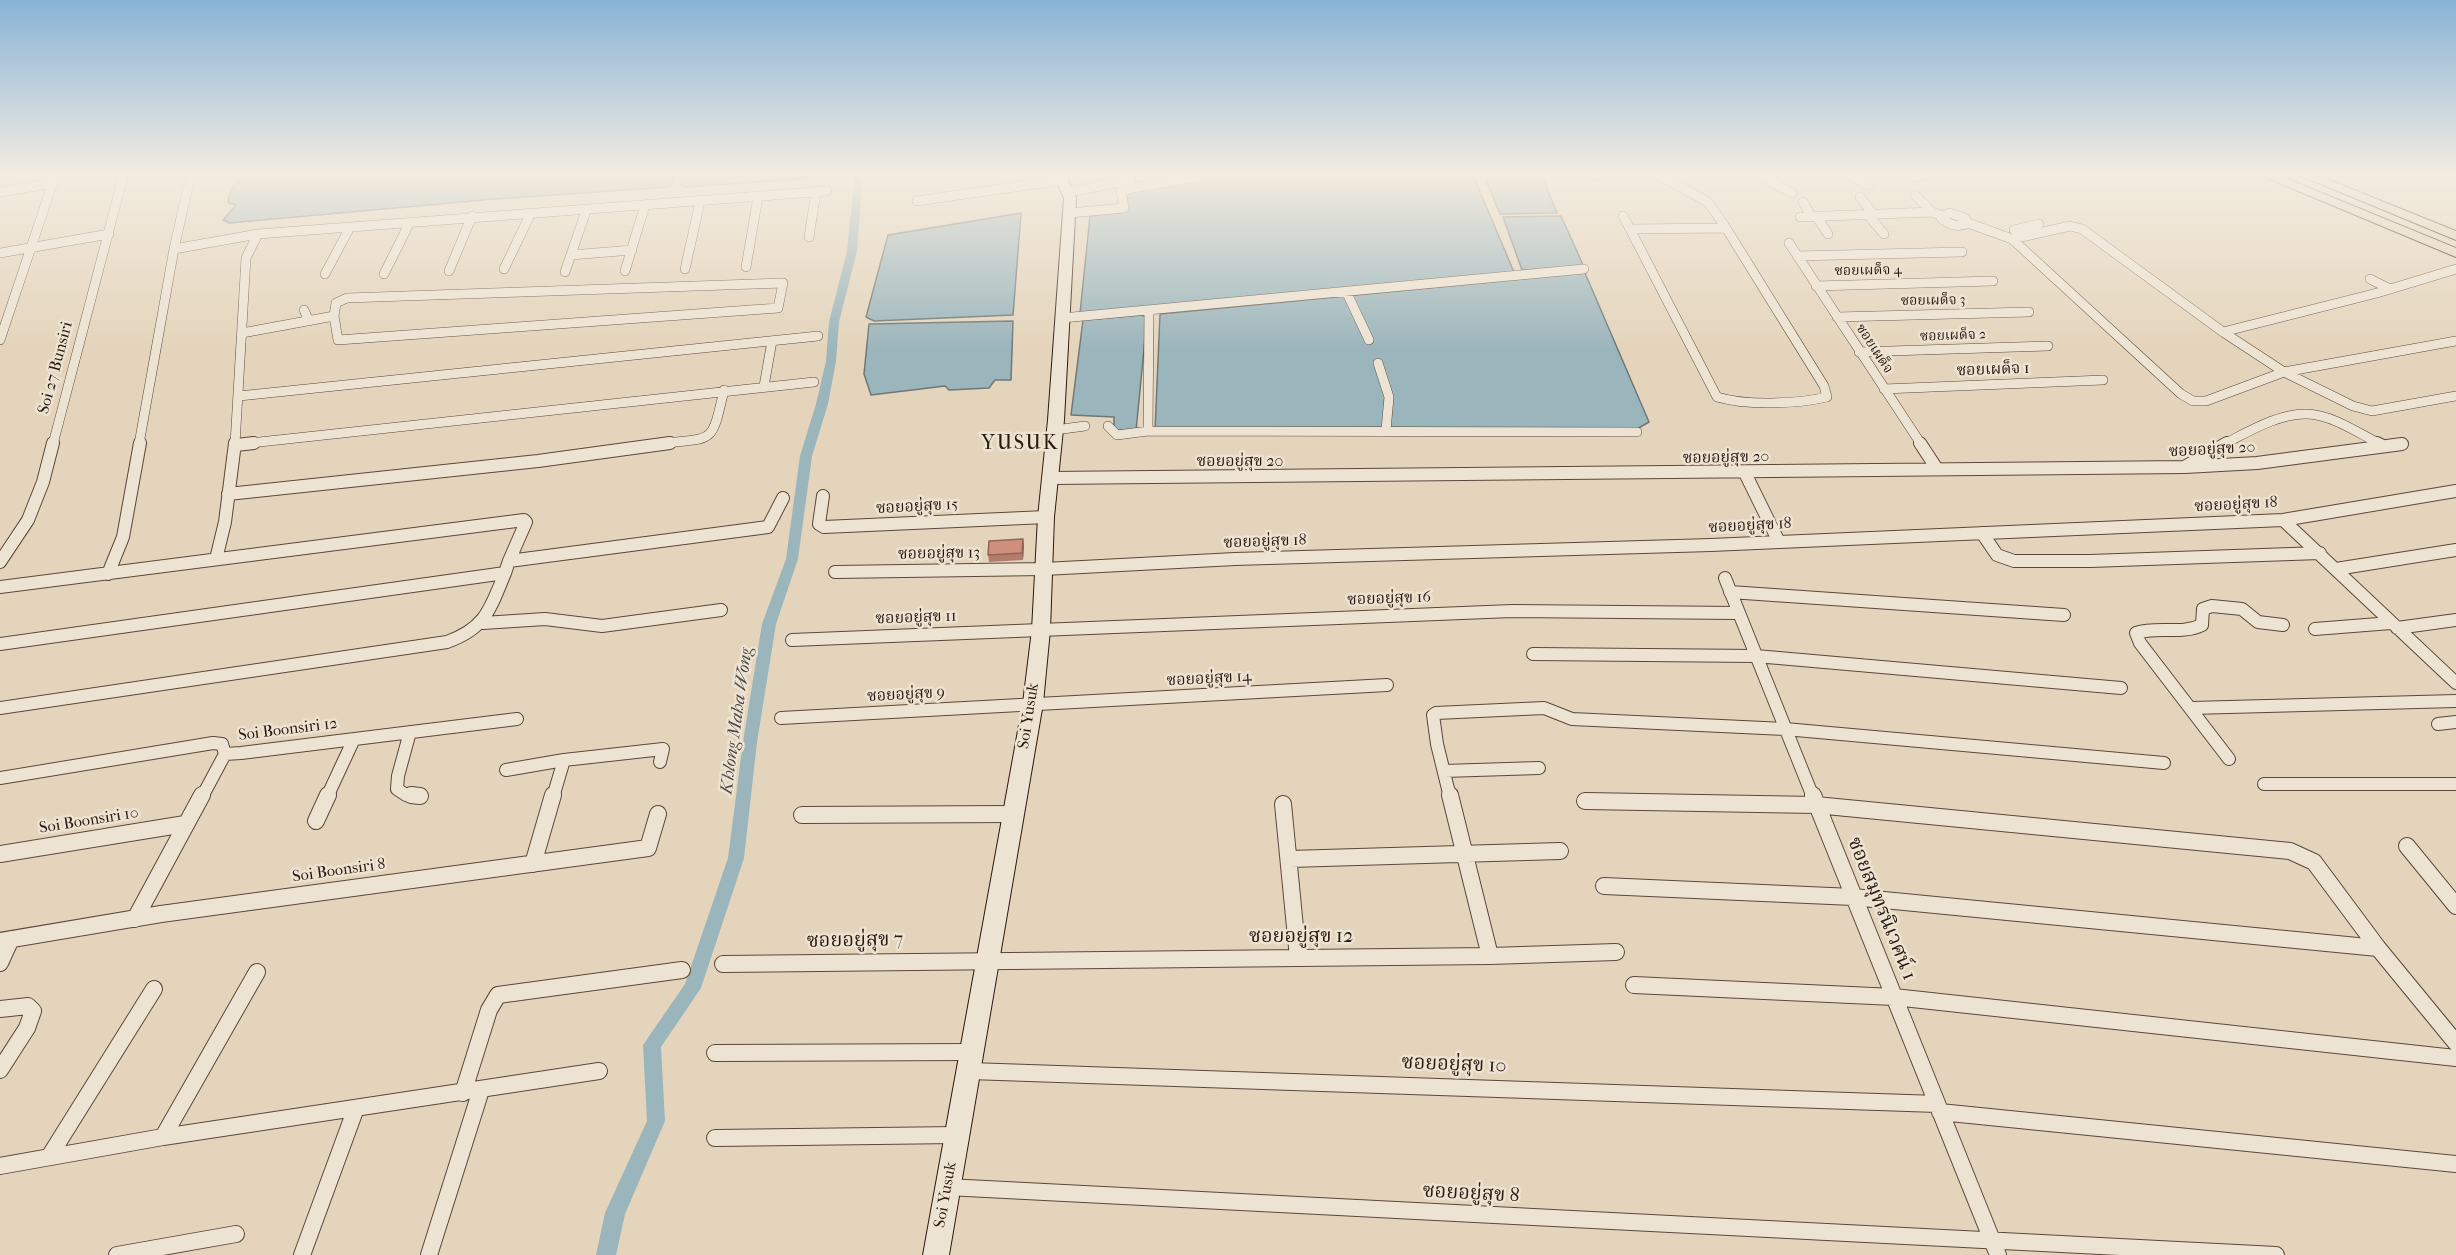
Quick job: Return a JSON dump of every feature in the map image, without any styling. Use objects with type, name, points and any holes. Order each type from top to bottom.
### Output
[{"type":"main road","points":[[2404,232],[2456,253]]},
{"type":"main road","points":[[2428,232],[2456,244]]},
{"type":"street","points":[[0,340],[38,232]]},
{"type":"street","points":[[108,574],[122,540],[178,232]]},
{"type":"street","points":[[174,249],[258,234],[302,232]]},
{"type":"street","points":[[325,274],[348,232]]},
{"type":"street","points":[[384,274],[405,232]]},
{"type":"street","points":[[449,271],[465,232]]},
{"type":"street","points":[[504,269],[522,232]]},
{"type":"street","points":[[565,272],[579,232]]},
{"type":"street","points":[[625,271],[637,232]]},
{"type":"street","points":[[685,269],[693,232]]},
{"type":"street","points":[[746,267],[752,232]]},
{"type":"street","points":[[809,237],[810,232]]},
{"type":"street","name":"Soi Yusuk","points":[[936,1255],[1033,703],[1041,630],[1046,517],[1055,430],[1068,232]]},
{"type":"street","points":[[1631,232],[1717,398],[1741,402],[1813,400],[1827,397],[1824,386],[1728,232]]},
{"type":"street","points":[[1993,232],[2012,239],[2176,391],[2191,402],[2212,400],[2284,372],[2456,341]]},
{"type":"street","points":[[2000,234],[2009,232]]},
{"type":"street","points":[[2012,239],[2048,232]]},
{"type":"street","points":[[2083,232],[2223,332],[2284,372],[2353,406],[2372,411],[2456,396]]},
{"type":"street","points":[[0,253],[109,234]]},
{"type":"street","name":"Soi 27 Bunsiri","points":[[5,552],[28,520],[43,482],[109,234]]},
{"type":"street","points":[[216,559],[225,529],[236,445],[246,258],[258,234]]},
{"type":"street","name":"ซอยเผด็จ","points":[[1789,243],[1937,469]]},
{"type":"street","points":[[571,255],[632,250]]},
{"type":"street","points":[[1797,256],[1962,252]]},
{"type":"street","points":[[1062,318],[1584,269]]},
{"type":"street","points":[[2223,332],[2391,289],[2456,269]]},
{"type":"street","points":[[2370,279],[2391,289]]},
{"type":"street","name":"ซอยเผด็จ 4","points":[[1816,286],[1993,281]]},
{"type":"street","points":[[783,283],[777,308],[754,310],[338,340],[334,316],[336,303],[347,298],[783,283]]},
{"type":"street","points":[[1346,291],[1369,340]]},
{"type":"street","points":[[304,310],[309,321]]},
{"type":"street","points":[[1148,431],[1149,310]]},
{"type":"street","name":"ซอยเผด็จ 3","points":[[1837,317],[2029,312]]},
{"type":"street","points":[[242,333],[334,316]]},
{"type":"street","points":[[2184,318],[2202,317]]},
{"type":"street","points":[[238,396],[818,336]]},
{"type":"street","points":[[764,386],[772,341]]},
{"type":"street","name":"ซอยเผด็จ 2","points":[[1860,352],[2048,346]]},
{"type":"street","points":[[1378,363],[1389,397],[1386,430]]},
{"type":"street","name":"ซอยเผด็จ 1","points":[[1884,389],[2103,380]]},
{"type":"street","points":[[236,445],[723,390],[814,382]]},
{"type":"street","points":[[228,494],[538,461],[707,438],[715,430],[723,390]]},
{"type":"street","points":[[2185,467],[2207,452],[2299,413],[2326,418],[2383,446]]},
{"type":"street","points":[[1055,430],[1085,426]]},
{"type":"street","points":[[1108,426],[1117,435],[1148,431],[1637,432]]},
{"type":"street","name":"ซอยอยู่สุข 20","points":[[1050,478],[2185,467],[2257,463],[2402,444]]},
{"type":"street","points":[[1745,473],[1778,540]]},
{"type":"street","name":"ซอยอยู่สุข 18","points":[[1044,569],[1246,559],[1711,545],[1778,540],[2283,520],[2456,491]]},
{"type":"street","name":"ซอยอยู่สุข 15","points":[[823,496],[818,518],[819,524],[824,527],[1046,517]]},
{"type":"street","points":[[0,644],[768,527],[783,498]]},
{"type":"street","points":[[0,587],[524,520],[526,522],[483,623],[472,633],[447,642],[0,708]]},
{"type":"street","points":[[2283,520],[2320,552],[2456,683]]},
{"type":"street","points":[[1982,533],[1996,555],[2013,561],[2090,561],[2320,552]]},
{"type":"street","points":[[2336,569],[2456,550]]},
{"type":"street","name":"ซอยอยู่สุข 13","points":[[835,572],[1044,569]]},
{"type":"street","name":"ซอยสมุทรนิเวศน์ 1","points":[[1995,1248],[1728,585],[2064,615]]},
{"type":"street","points":[[2229,759],[2140,643],[2136,637],[2137,632],[2196,629],[2202,625],[2203,609],[2212,606],[2242,609],[2258,622],[2283,626]]},
{"type":"street","points":[[483,623],[545,618],[602,626],[721,610]]},
{"type":"street","name":"ซอยอยู่สุข 16","points":[[1041,630],[1512,611],[1738,613]]},
{"type":"street","points":[[2315,629],[2456,620]]},
{"type":"street","name":"ซอยอยู่สุข 11","points":[[792,640],[1041,630]]},
{"type":"street","points":[[1533,654],[1756,656],[2121,688]]},
{"type":"street","name":"ซอยอยู่สุข 14","points":[[1033,703],[1387,686]]},
{"type":"street","points":[[2191,708],[2456,701]]},
{"type":"street","name":"ซอยอยู่สุข 9","points":[[781,718],[1033,703]]},
{"type":"street","points":[[1490,956],[1444,771],[1433,715],[1446,711],[1544,708],[1572,719],[1785,729],[2164,762]]},
{"type":"street","name":"Soi Boonsiri 12","points":[[0,778],[213,743],[222,744],[225,754],[517,719]]},
{"type":"street","points":[[2438,724],[2456,722]]},
{"type":"street","points":[[410,732],[398,776],[397,789],[406,795],[420,796]]},
{"type":"street","points":[[316,821],[354,739]]},
{"type":"street","points":[[506,770],[564,760],[663,749],[660,762]]},
{"type":"street","points":[[135,919],[225,754]]},
{"type":"street","points":[[533,864],[564,760]]},
{"type":"street","points":[[1444,771],[1539,768]]},
{"type":"street","points":[[2264,784],[2456,784]]},
{"type":"street","points":[[1585,801],[1816,805],[2290,851],[2314,862],[2378,948],[2456,1043]]},
{"type":"street","points":[[1283,804],[1298,958]]},
{"type":"street","points":[[802,816],[1013,813]]},
{"type":"street","name":"Soi Boonsiri 8","points":[[6,940],[135,919],[648,848],[658,814]]},
{"type":"street","name":"Soi Boonsiri 10","points":[[0,854],[185,824]]},
{"type":"street","points":[[2407,846],[2456,906]]},
{"type":"street","points":[[1290,859],[1465,852],[1560,851]]},
{"type":"street","points":[[1604,886],[1854,897],[2378,948]]},
{"type":"street","points":[[0,963],[6,940]]},
{"type":"street","name":"ซอยอยู่สุข 12","points":[[987,960],[1490,956],[1616,952]]},
{"type":"street","name":"ซอยอยู่สุข 7","points":[[723,964],[987,960]]},
{"type":"street","points":[[463,1093],[489,1010],[498,995],[682,970]]},
{"type":"street","points":[[163,1137],[257,972]]},
{"type":"street","points":[[1634,985],[1894,997],[2456,1058]]},
{"type":"street","points":[[49,1157],[154,990]]},
{"type":"street","points":[[0,1009],[28,1006],[33,1011],[27,1028],[0,1070]]},
{"type":"street","name":"ซอยอยู่สุข 10","points":[[715,1053],[971,1062],[1938,1108],[2456,1164]]},
{"type":"street","points":[[0,1166],[163,1137],[599,1071]]},
{"type":"street","points":[[429,1255],[481,1090]]},
{"type":"street","points":[[302,1255],[356,1108]]},
{"type":"street","points":[[715,1138],[957,1135]]},
{"type":"street","name":"ซอยอยู่สุข 8","points":[[947,1187],[1995,1248],[2276,1255]]},
{"type":"street","points":[[117,1255],[172,1251],[236,1233]]},
{"type":"water","points":[[909,232],[1020,232],[1013,315],[874,321],[866,317],[888,235]]},
{"type":"water","points":[[1088,232],[1497,232],[1514,272],[1080,313]]},
{"type":"water","points":[[1508,232],[1568,232],[1584,267],[1522,270]]},
{"type":"water","points":[[1585,273],[1649,422],[1637,429],[1155,431],[1160,314]]},
{"type":"water","points":[[1142,315],[1147,318],[1136,431],[1114,430],[1114,417],[1071,415],[1083,320]]},
{"type":"water","points":[[1013,321],[1011,380],[995,380],[989,388],[949,390],[945,386],[871,395],[864,374],[869,324]]},
{"type":"building","points":[[1023,539],[1022,553],[988,555],[989,541]]},
{"type":"waterway","name":"Khlong Maha Wong","points":[[606,1255],[615,1213],[656,1121],[652,1045],[692,988],[736,858],[750,742],[769,624],[792,559],[806,456],[822,404],[831,361],[834,322],[852,251],[854,232]]},
{"type":"district","name":"YUSUK","points":[[1020,444]]}]
